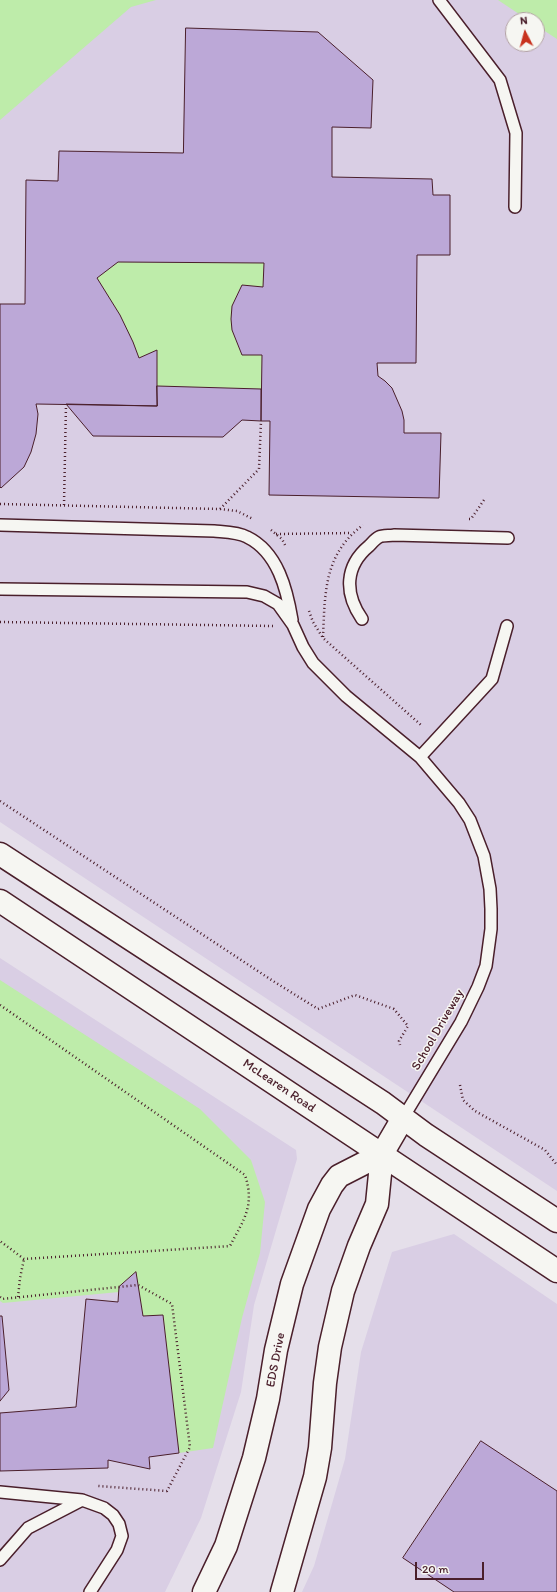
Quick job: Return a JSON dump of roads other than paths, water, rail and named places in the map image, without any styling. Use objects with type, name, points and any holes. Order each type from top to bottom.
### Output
[{"type":"main road","points":[[0,854],[383,1103],[432,1138],[557,1221]]},
{"type":"main road","name":"McLearen Road","points":[[0,901],[557,1271]]},
{"type":"main road","points":[[282,1592],[285,1586],[315,1477],[320,1448],[325,1383],[336,1318],[354,1258],[377,1204],[382,1154],[403,1118]]},
{"type":"main road","name":"EDS Drive","points":[[204,1592],[226,1546],[254,1458],[268,1399],[276,1350],[292,1284],[319,1209],[332,1185],[339,1176],[382,1154]]},
{"type":"lane","points":[[439,0],[500,80],[516,133],[516,207]]},
{"type":"lane","points":[[0,525],[214,531],[229,532],[247,537],[265,550],[275,566],[282,580],[293,625]]},
{"type":"lane","points":[[362,619],[357,612],[350,589],[352,567],[356,558],[378,537],[394,535],[508,538]]},
{"type":"lane","points":[[0,589],[247,592],[264,596],[278,604],[293,625]]},
{"type":"lane","name":"School Driveway","points":[[293,625],[303,647],[313,663],[346,696],[420,756],[459,803],[470,820],[478,838],[487,871],[490,889],[491,929],[486,966],[470,1006],[403,1118]]},
{"type":"lane","points":[[420,756],[492,679],[507,626]]},
{"type":"lane","points":[[0,1492],[82,1500],[104,1508],[113,1515],[119,1524],[122,1536],[117,1550],[90,1592]]},
{"type":"lane","points":[[0,1560],[28,1528],[82,1500]]}]
